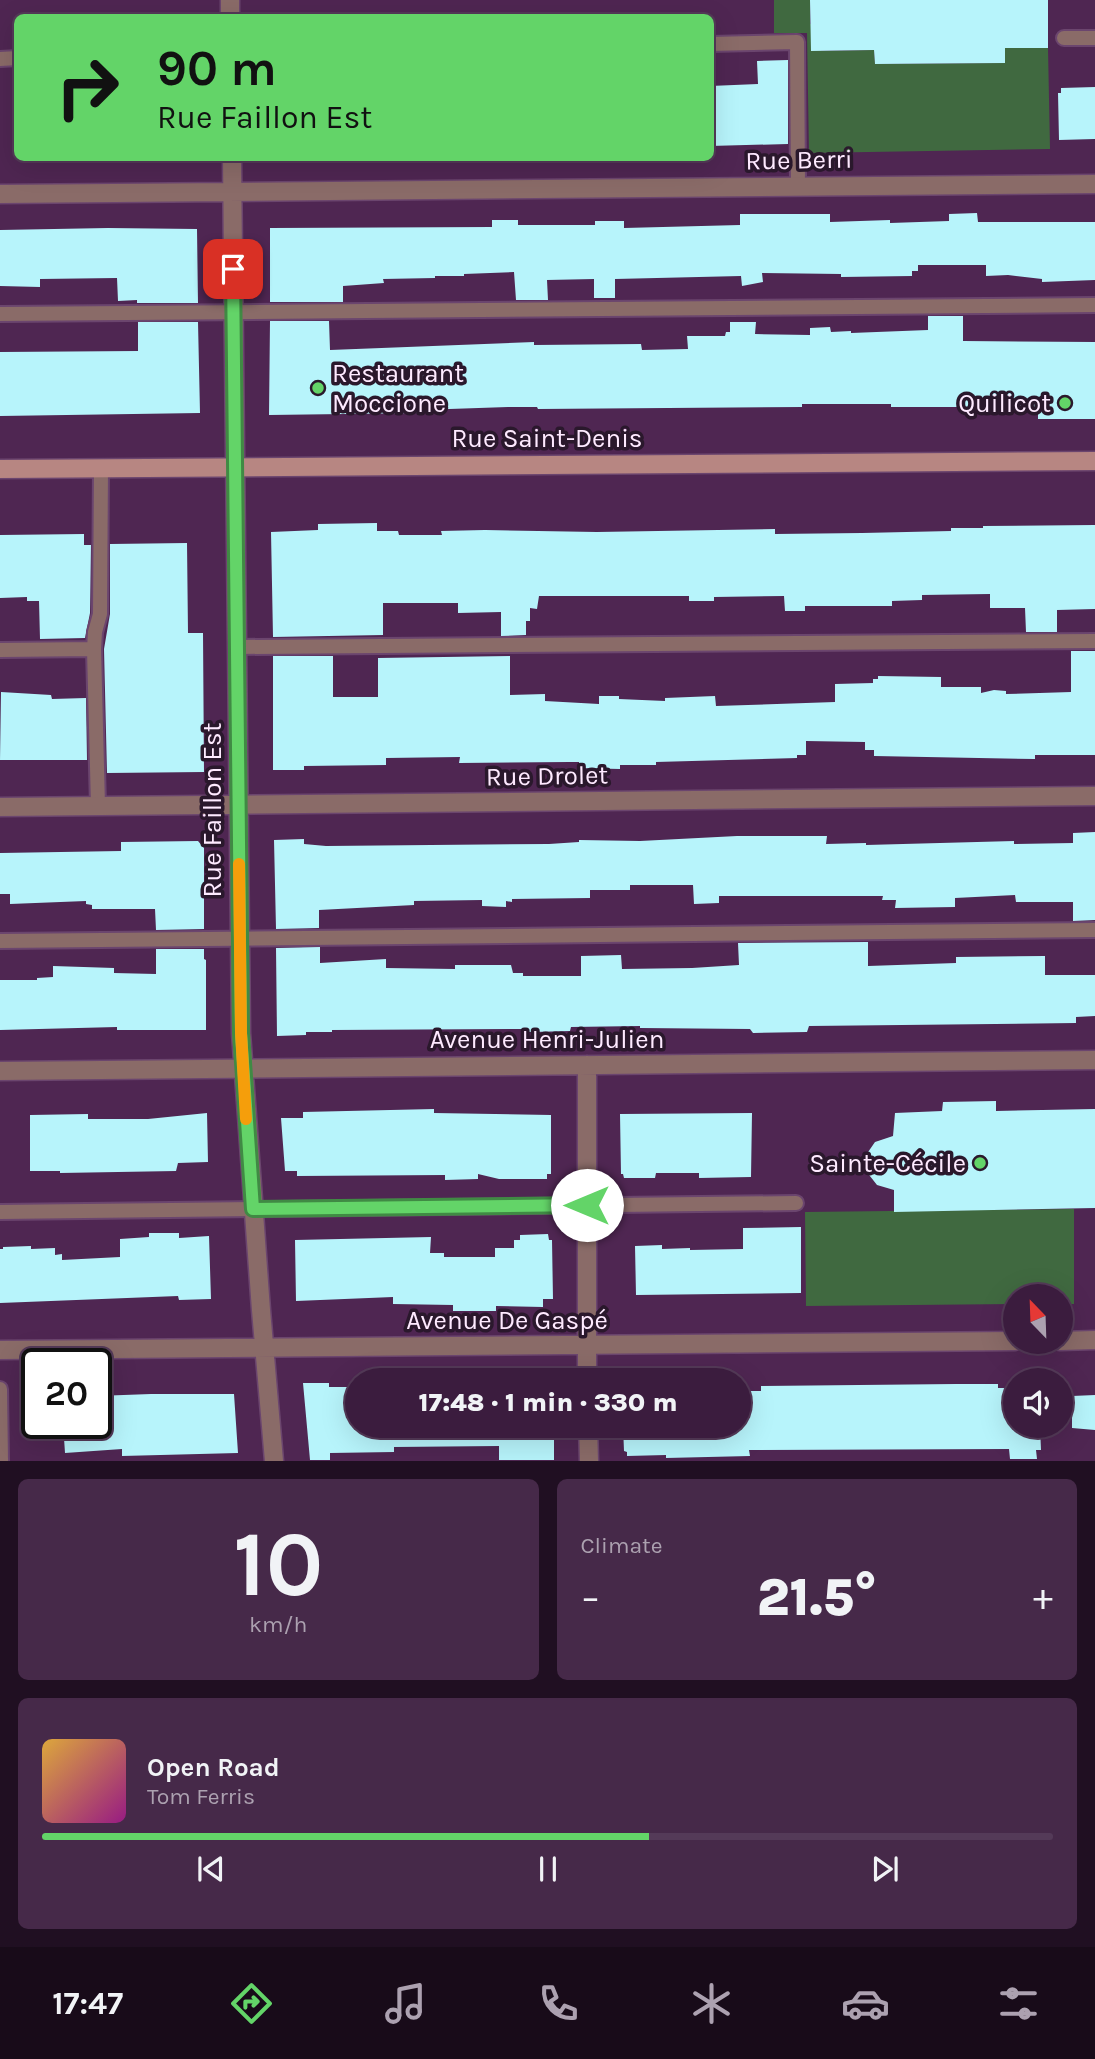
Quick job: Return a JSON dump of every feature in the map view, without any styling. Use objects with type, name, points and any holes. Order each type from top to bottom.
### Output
[{"type":"main road","name":"Rue Saint-Denis","points":[[0,468],[1095,461]]},
{"type":"street","name":"Rue Faillon Est","points":[[232,161],[243,1069],[274,1461]]},
{"type":"street","name":"Rue Berri","points":[[0,194],[1095,184]]},
{"type":"street","name":"Rue Drolet","points":[[0,807],[1095,796]]},
{"type":"street","name":"Avenue Henri-Julien","points":[[0,1071],[1095,1060]]},
{"type":"street","points":[[587,1065],[587,1368]]},
{"type":"street","points":[[1073,1341],[1095,1340]]},
{"type":"street","name":"Avenue De Gaspé","points":[[0,1350],[1003,1341]]},
{"type":"street","points":[[588,1438],[589,1461]]},
{"type":"lane","points":[[1064,38],[1095,38]]},
{"type":"lane","points":[[714,44],[797,42],[798,187]]},
{"type":"lane","points":[[0,314],[1095,305]]},
{"type":"lane","points":[[98,806],[94,649],[100,614],[101,467]]},
{"type":"lane","points":[[237,648],[1095,640]]},
{"type":"lane","points":[[0,650],[94,649]]},
{"type":"lane","points":[[0,941],[1095,930]]},
{"type":"lane","points":[[0,1212],[796,1203]]},
{"type":"lane","points":[[0,1389],[1,1461]]},
{"type":"green space","points":[[774,0],[810,0],[810,24],[820,24],[821,51],[874,50],[875,64],[1004,63],[1005,48],[1048,48],[1050,149],[809,153],[807,33],[774,33]]},
{"type":"green space","points":[[1074,1209],[1074,1304],[1073,1284],[1003,1284],[1003,1304],[806,1306],[805,1212]]},
{"type":"building","points":[[810,0],[1048,0],[1048,48],[1005,48],[1005,63],[875,64],[874,50],[811,51]]},
{"type":"building","points":[[788,60],[788,144],[714,146],[714,86],[758,84],[757,61]]},
{"type":"building","points":[[1095,87],[1095,139],[1059,140],[1058,93],[1061,93],[1061,88]]},
{"type":"building","points":[[977,213],[978,222],[1095,222],[1095,280],[1042,282],[1042,279],[1008,275],[986,276],[986,265],[918,265],[918,271],[912,271],[912,276],[841,277],[841,274],[762,273],[763,282],[742,286],[741,276],[615,279],[615,298],[594,298],[594,279],[547,280],[548,300],[516,300],[514,272],[383,279],[384,283],[343,286],[343,302],[270,302],[270,228],[492,227],[492,220],[518,220],[518,225],[595,225],[595,221],[624,221],[624,228],[740,225],[740,214],[830,214],[830,222],[890,220],[890,223],[949,221],[949,214]]},
{"type":"building","points":[[197,229],[198,303],[118,301],[117,278],[40,279],[40,287],[0,286],[0,230]]},
{"type":"building","points":[[928,316],[963,316],[963,341],[1095,342],[1095,419],[1038,419],[1038,407],[891,407],[891,404],[802,404],[802,407],[508,407],[420,410],[420,413],[269,415],[270,321],[329,321],[330,350],[534,342],[534,345],[641,344],[642,350],[688,349],[687,336],[725,336],[726,332],[730,332],[730,322],[756,322],[755,334],[810,335],[810,328],[830,327],[831,332],[851,333],[928,330]]},
{"type":"building","points":[[138,322],[198,322],[200,413],[0,416],[0,352],[138,351]]},
{"type":"building","points":[[377,523],[377,531],[398,531],[399,535],[442,535],[441,531],[485,530],[597,532],[775,529],[775,534],[862,533],[951,531],[951,528],[983,526],[1095,525],[1095,609],[1057,610],[1057,632],[1026,632],[1025,608],[990,608],[990,594],[922,595],[922,600],[892,601],[892,606],[805,606],[805,611],[785,611],[784,596],[714,597],[714,601],[689,601],[689,596],[539,596],[537,609],[530,608],[526,635],[501,636],[501,612],[458,613],[458,603],[383,603],[383,635],[273,637],[271,532],[318,530],[318,524]]},
{"type":"building","points":[[84,534],[84,545],[91,545],[90,613],[85,638],[40,639],[39,601],[27,601],[27,597],[0,598],[0,535]]},
{"type":"building","points":[[187,543],[188,633],[203,633],[204,772],[107,773],[104,649],[110,614],[110,544]]},
{"type":"building","points":[[1071,651],[1095,651],[1095,755],[1035,755],[1035,759],[874,756],[874,750],[865,750],[865,742],[806,741],[806,755],[797,755],[797,758],[656,762],[656,765],[620,765],[620,769],[579,768],[579,762],[459,763],[460,757],[386,758],[386,765],[304,766],[304,770],[273,770],[273,656],[333,656],[333,697],[378,697],[378,658],[510,656],[510,695],[545,694],[545,701],[599,704],[599,696],[665,701],[665,698],[715,696],[716,706],[835,702],[835,684],[873,683],[873,679],[878,679],[878,676],[941,677],[941,687],[981,687],[981,693],[994,690],[1006,691],[1006,694],[1071,692]]},
{"type":"building","points":[[1,692],[51,695],[52,699],[86,698],[87,760],[0,760]]},
{"type":"building","points":[[1095,832],[1095,920],[1073,921],[1073,902],[1016,902],[1015,895],[955,898],[955,907],[895,908],[896,900],[882,900],[883,896],[719,896],[719,903],[694,904],[693,885],[630,885],[630,890],[590,890],[590,898],[512,899],[512,902],[506,901],[506,907],[482,906],[482,900],[414,901],[414,905],[319,910],[319,928],[276,929],[274,840],[304,839],[304,844],[326,846],[549,844],[579,840],[827,836],[826,844],[1014,841],[1014,844],[1073,843],[1073,833]]},
{"type":"building","points":[[198,841],[204,848],[204,929],[156,930],[155,909],[92,909],[92,905],[86,904],[86,901],[10,904],[10,894],[0,894],[0,853],[121,851],[121,842]]},
{"type":"building","points":[[868,942],[868,966],[956,963],[956,957],[1045,956],[1045,975],[1095,975],[1095,1016],[1076,1017],[1076,1023],[809,1026],[807,1032],[753,1033],[750,1029],[640,1026],[571,1027],[570,1031],[533,1032],[522,1032],[522,1029],[332,1030],[306,1032],[306,1035],[277,1036],[276,948],[320,947],[320,963],[386,959],[386,968],[455,969],[455,965],[511,965],[513,973],[523,973],[523,976],[581,976],[581,956],[621,955],[622,969],[692,968],[739,965],[738,943]]},
{"type":"building","points":[[156,949],[204,949],[206,1030],[117,1030],[117,1027],[0,1030],[0,980],[53,977],[53,966],[114,968],[114,973],[156,974]]},
{"type":"building","name":"Sainte-Cécile","points":[[996,1101],[996,1111],[1095,1109],[1095,1208],[894,1212],[894,1190],[877,1185],[866,1171],[866,1155],[875,1142],[893,1136],[895,1113],[942,1111],[943,1102]]},
{"type":"building","points":[[434,1109],[434,1113],[551,1115],[551,1174],[547,1174],[547,1179],[499,1179],[478,1174],[478,1179],[445,1180],[445,1175],[297,1176],[297,1171],[285,1171],[281,1118],[303,1118],[303,1112]]},
{"type":"building","points":[[207,1113],[208,1162],[178,1163],[176,1171],[30,1171],[30,1115],[88,1114],[88,1119],[148,1119]]},
{"type":"building","points":[[752,1113],[751,1177],[699,1178],[699,1173],[656,1173],[655,1178],[624,1178],[621,1174],[620,1114]]},
{"type":"building","points":[[801,1227],[801,1293],[636,1295],[635,1246],[662,1245],[662,1249],[690,1250],[743,1249],[743,1228]]},
{"type":"building","points":[[149,1233],[179,1233],[179,1238],[209,1236],[211,1299],[179,1300],[178,1296],[0,1303],[0,1249],[3,1247],[55,1248],[55,1255],[62,1254],[62,1260],[120,1257],[120,1239],[149,1237]]},
{"type":"building","points":[[548,1234],[549,1240],[552,1240],[553,1299],[543,1299],[543,1307],[496,1306],[496,1311],[453,1311],[453,1305],[393,1304],[393,1297],[296,1301],[295,1240],[431,1237],[430,1253],[444,1253],[444,1257],[495,1257],[495,1248],[514,1248],[514,1240],[520,1240],[520,1235]]},
{"type":"building","points":[[303,1383],[329,1383],[329,1387],[345,1387],[345,1438],[554,1438],[554,1460],[499,1460],[499,1446],[394,1447],[394,1452],[330,1453],[330,1460],[310,1460]]},
{"type":"building","points":[[998,1384],[998,1388],[1003,1388],[1003,1438],[1040,1438],[1041,1450],[1036,1450],[1037,1459],[1010,1459],[1009,1449],[749,1450],[750,1456],[666,1458],[666,1455],[627,1456],[624,1451],[623,1438],[751,1438],[751,1391],[761,1391],[761,1386]]},
{"type":"building","points":[[234,1394],[238,1453],[122,1456],[122,1449],[65,1453],[64,1439],[112,1439],[112,1395]]},
{"type":"building","points":[[1095,1395],[1095,1430],[1073,1428],[1073,1396]]},
{"type":"slow traffic","points":[[239,864],[241,1033],[246,1119]]},
{"type":"place","name":"Restaurant Moccione","points":[[318,388]]},
{"type":"place","name":"Quilicot","points":[[1065,403]]},
{"type":"place","name":"Sainte-Cécile","points":[[980,1163]]},
{"type":"route","points":[[233,269],[241,1033],[253,1209],[587,1205]]}]
